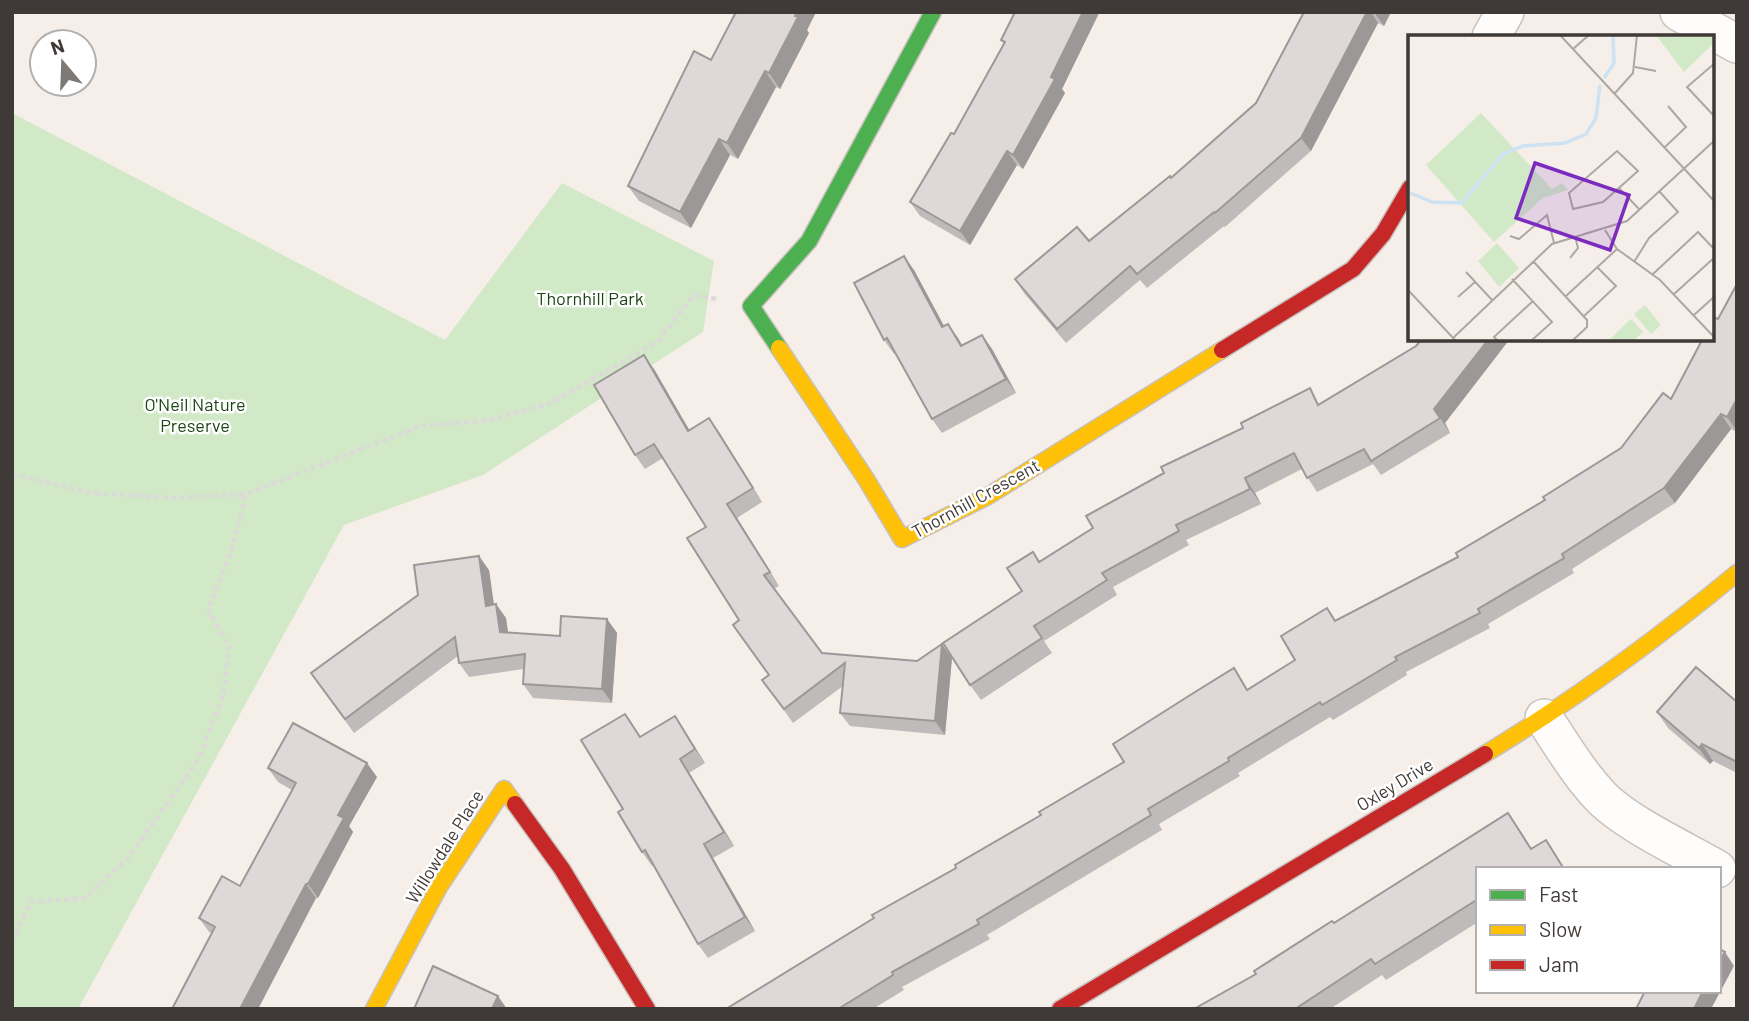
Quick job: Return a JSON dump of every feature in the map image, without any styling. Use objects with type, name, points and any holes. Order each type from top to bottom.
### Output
[{"type":"street","points":[[751,306],[809,241],[933,12]]},
{"type":"street","points":[[1492,35],[1504,12]]},
{"type":"street","points":[[1679,12],[1737,44]]},
{"type":"street","name":"Thornhill Crescent","points":[[751,306],[866,479],[902,539],[988,496],[1353,269],[1383,234],[1408,190]]},
{"type":"street","name":"Oxley Drive","points":[[1060,1009],[1102,998],[1544,718],[1664,634],[1737,573]]},
{"type":"street","points":[[1544,718],[1569,757],[1602,799],[1637,823],[1714,867]]},
{"type":"street","name":"Willowdale Place","points":[[374,1009],[439,887],[504,789],[562,869],[648,1009]]},
{"type":"street","points":[[1721,871],[1737,880]]},
{"type":"path","points":[[12,474],[90,493],[177,498],[246,494],[421,426],[489,420],[549,404],[657,342],[694,295],[751,306]]},
{"type":"path","points":[[12,941],[31,902],[85,898],[130,856],[198,760],[223,696],[229,647],[208,609],[231,551],[246,494]]},
{"type":"green space","name":"O'Neil Nature Preserve","points":[[12,113],[445,340],[562,183],[714,261],[703,332],[483,475],[344,525],[78,1009],[12,1009]]},
{"type":"building","points":[[736,12],[797,12],[795,16],[798,17],[769,73],[765,71],[727,143],[719,139],[680,212],[628,186],[694,51],[711,60]]},
{"type":"building","points":[[1015,12],[1083,12],[1051,77],[1055,79],[1013,155],[1007,151],[960,231],[910,202],[951,133],[954,134],[1005,42],[1001,40]]},
{"type":"building","points":[[1304,12],[1367,12],[1301,138],[1215,213],[1137,274],[1130,266],[1057,329],[1015,279],[1077,227],[1089,241],[1170,176],[1171,178],[1256,103]]},
{"type":"building","points":[[904,256],[942,327],[948,324],[961,346],[982,335],[1006,379],[932,419],[887,338],[884,340],[854,283]]},
{"type":"building","points":[[1737,284],[1737,399],[1727,417],[1721,414],[1664,488],[1562,554],[1564,558],[1478,609],[1480,613],[1395,657],[1397,660],[1322,705],[1320,702],[1228,758],[1229,761],[1148,809],[1151,815],[977,920],[979,924],[892,972],[893,975],[838,1009],[726,1009],[874,918],[872,915],[956,868],[955,865],[1041,815],[1039,812],[1124,762],[1113,744],[1234,668],[1247,690],[1295,660],[1281,636],[1327,608],[1335,621],[1458,557],[1456,553],[1545,500],[1543,497],[1621,448],[1663,393],[1671,399],[1701,341],[1714,341],[1714,317],[1718,319]]},
{"type":"building","points":[[1420,341],[1487,341],[1434,409],[1440,418],[1371,461],[1364,449],[1307,478],[1294,453],[1245,478],[1250,489],[1176,525],[1179,531],[1102,573],[1107,580],[1034,626],[1042,638],[970,685],[943,643],[1022,591],[1007,568],[1033,552],[1039,562],[1093,528],[1086,516],[1164,473],[1161,467],[1243,428],[1241,423],[1310,388],[1318,405]]},
{"type":"building","points":[[644,355],[688,431],[709,418],[753,488],[727,504],[770,572],[764,575],[822,653],[917,661],[942,644],[935,721],[840,713],[845,663],[784,709],[762,680],[769,675],[733,625],[739,620],[687,538],[706,527],[654,444],[635,455],[594,385]]},
{"type":"building","points":[[479,556],[486,606],[496,604],[500,632],[560,636],[561,616],[607,619],[602,689],[523,684],[525,654],[459,663],[455,637],[345,719],[311,673],[418,595],[414,565]]},
{"type":"building","points":[[1696,667],[1737,702],[1737,762],[1702,744],[1699,748],[1657,712]]},
{"type":"building","points":[[625,714],[640,737],[675,716],[695,749],[680,759],[724,832],[704,844],[745,917],[698,944],[645,850],[642,852],[618,812],[623,809],[581,740]]},
{"type":"building","points":[[293,723],[367,763],[338,815],[344,818],[240,1009],[172,1009],[215,927],[199,918],[222,876],[240,886],[296,783],[268,768]]},
{"type":"building","points":[[1508,813],[1531,849],[1546,840],[1563,867],[1476,867],[1476,900],[1375,964],[1371,959],[1295,1009],[1194,1009],[1256,974],[1254,971],[1332,921],[1334,923]]},
{"type":"building","points":[[433,966],[498,996],[492,1009],[414,1009]]},
{"type":"building","points":[[1644,993],[1702,993],[1694,1009],[1636,1009]]},
{"type":"traffic: fast","points":[[779,348],[751,306],[809,241],[933,12]]},
{"type":"traffic: slow","points":[[779,348],[866,479],[902,539],[988,496],[1222,350]]},
{"type":"traffic: slow","points":[[1485,754],[1614,668],[1737,573]]},
{"type":"traffic: slow","points":[[374,1009],[439,887],[504,789],[515,804]]},
{"type":"traffic: jam","points":[[1222,350],[1353,269],[1383,234],[1408,191]]},
{"type":"traffic: jam","points":[[1060,1009],[1485,754]]},
{"type":"traffic: jam","points":[[515,804],[562,869],[647,1009]]},
{"type":"park label","name":"Thornhill Park","points":[[590,299]]}]
